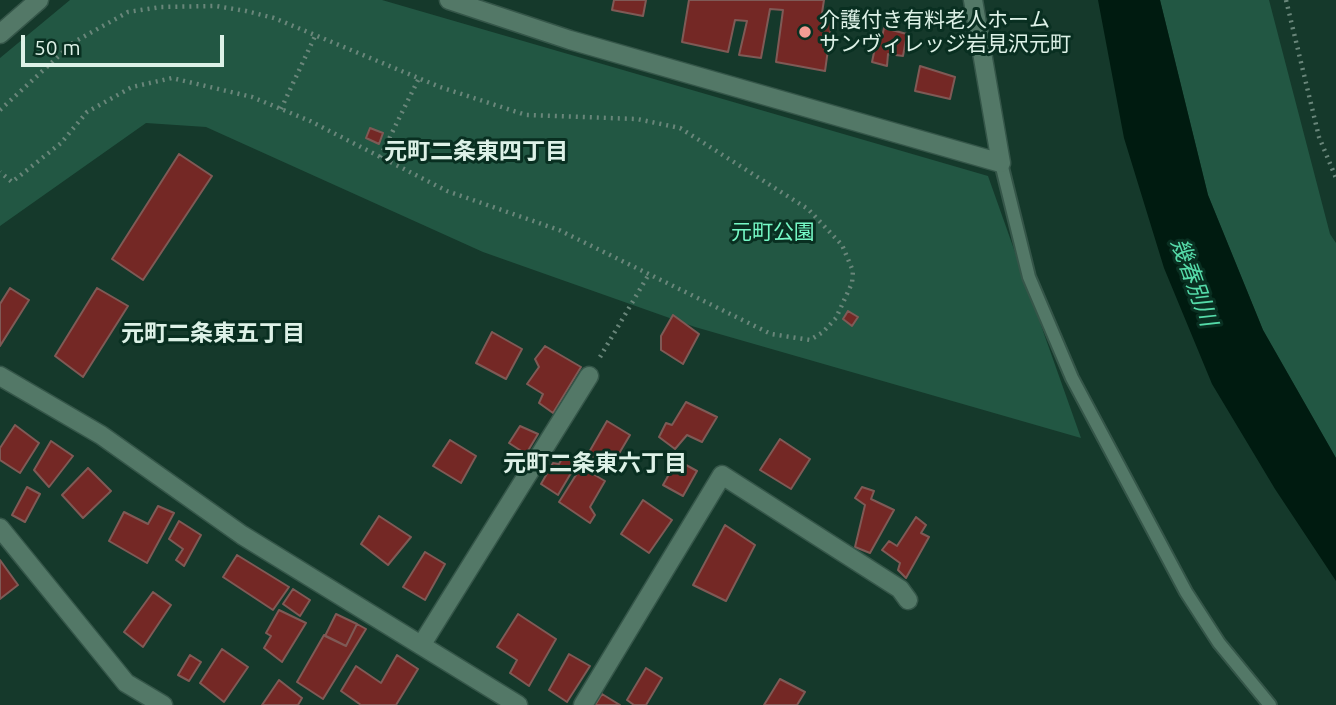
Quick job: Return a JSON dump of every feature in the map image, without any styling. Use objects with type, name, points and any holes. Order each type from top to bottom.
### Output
[{"type":"street","points":[[0,34],[39,0]]},
{"type":"street","points":[[449,0],[570,40],[1001,163],[973,0]]},
{"type":"street","points":[[0,376],[101,435],[242,535],[518,705]]},
{"type":"street","points":[[422,644],[589,376]]},
{"type":"street","points":[[583,705],[722,475],[900,589],[908,600]]},
{"type":"street","points":[[0,527],[126,682],[163,705]]},
{"type":"lane","points":[[1001,163],[1029,277],[1072,378],[1186,592],[1219,643],[1270,705]]},
{"type":"path","points":[[1286,0],[1319,138],[1336,178]]},
{"type":"path","points":[[0,110],[74,42],[128,12],[161,7],[216,6],[274,18],[419,78],[526,115],[638,118],[680,128],[808,209],[842,245],[853,271],[852,283],[836,318],[824,332],[810,340],[771,334],[713,308],[559,230],[447,191],[281,110],[218,88],[172,78],[132,87],[87,112],[61,143],[12,182],[0,172]]},
{"type":"path","points":[[281,110],[316,34]]},
{"type":"path","points":[[380,157],[419,78]]},
{"type":"path","points":[[589,376],[649,274]]},
{"type":"green space","name":"元町公園","points":[[70,0],[382,0],[988,176],[1081,438],[695,327],[483,252],[206,127],[146,123],[0,226],[0,58]]},
{"type":"green space","points":[[1160,0],[1269,0],[1330,234],[1336,243],[1336,458],[1263,330],[1208,195]]},
{"type":"water","name":"幾春別川","points":[[1098,0],[1160,0],[1208,195],[1263,330],[1336,458],[1336,581],[1275,489],[1212,384],[1164,268],[1124,138]]},
{"type":"building","points":[[614,0],[646,0],[643,16],[612,10]]},
{"type":"building","name":"介護付き有料老人ホーム サンヴィレッジ岩見沢元町","points":[[689,0],[824,0],[822,13],[833,14],[825,71],[776,62],[783,10],[770,9],[761,58],[739,55],[747,21],[735,20],[728,52],[682,42]]},
{"type":"building","points":[[884,28],[907,34],[903,56],[888,54],[887,66],[872,62],[877,38],[882,37]]},
{"type":"building","points":[[920,66],[955,77],[950,99],[915,91]]},
{"type":"building","points":[[370,128],[383,133],[379,144],[366,138]]},
{"type":"building","points":[[179,154],[212,176],[143,280],[112,259]]},
{"type":"building","points":[[10,288],[29,300],[0,346],[0,304]]},
{"type":"building","points":[[97,288],[128,306],[83,377],[55,356]]},
{"type":"building","points":[[848,311],[858,317],[852,326],[843,319]]},
{"type":"building","points":[[673,315],[699,334],[683,364],[661,350],[661,336]]},
{"type":"building","points":[[492,332],[522,349],[506,379],[476,363]]},
{"type":"building","points":[[545,346],[581,367],[553,413],[539,403],[543,394],[527,384],[539,367],[535,359]]},
{"type":"building","points":[[686,402],[717,417],[702,442],[687,435],[675,449],[659,437],[666,423],[672,425]]},
{"type":"building","points":[[607,421],[630,435],[611,467],[588,454]]},
{"type":"building","points":[[15,425],[39,443],[20,473],[0,460],[0,448]]},
{"type":"building","points":[[520,426],[538,434],[526,454],[509,443]]},
{"type":"building","points":[[780,439],[810,459],[791,489],[760,470]]},
{"type":"building","points":[[450,440],[476,456],[461,483],[433,466]]},
{"type":"building","points":[[51,441],[73,456],[49,487],[34,470]]},
{"type":"building","points":[[564,455],[577,463],[558,495],[541,484],[553,463],[559,464]]},
{"type":"building","points":[[677,460],[697,471],[683,496],[663,485]]},
{"type":"building","points":[[581,467],[605,481],[590,507],[595,515],[590,523],[559,502]]},
{"type":"building","points":[[88,468],[111,491],[83,518],[62,495]]},
{"type":"building","points":[[27,487],[40,494],[25,522],[12,515]]},
{"type":"building","points":[[862,487],[874,491],[871,499],[894,510],[870,553],[855,547],[865,505],[855,498]]},
{"type":"building","points":[[643,500],[672,520],[649,553],[621,534]]},
{"type":"building","points":[[158,506],[174,513],[147,563],[109,541],[124,512],[148,524]]},
{"type":"building","points":[[379,516],[411,537],[388,565],[361,544]]},
{"type":"building","points":[[916,517],[926,525],[921,533],[929,537],[906,578],[898,570],[900,563],[882,550],[889,541],[897,546]]},
{"type":"building","points":[[179,521],[201,535],[184,566],[176,560],[183,549],[169,539]]},
{"type":"building","points":[[725,525],[755,545],[726,601],[693,585]]},
{"type":"building","points":[[425,552],[445,564],[425,600],[403,587]]},
{"type":"building","points":[[237,555],[289,587],[273,610],[223,577]]},
{"type":"building","points":[[0,560],[18,585],[0,599]]},
{"type":"building","points":[[293,589],[310,600],[300,616],[283,604]]},
{"type":"building","points":[[153,592],[171,605],[143,647],[124,632]]},
{"type":"building","points":[[279,610],[306,623],[282,662],[264,648],[271,636],[266,633]]},
{"type":"building","points":[[336,614],[357,624],[346,646],[325,636]]},
{"type":"building","points":[[518,614],[556,639],[529,686],[510,673],[517,660],[497,647]]},
{"type":"building","points":[[357,624],[366,629],[323,699],[297,682],[324,635],[346,646]]},
{"type":"building","points":[[222,649],[248,667],[224,702],[200,683]]},
{"type":"building","points":[[569,654],[590,666],[567,702],[549,690]]},
{"type":"building","points":[[190,655],[201,662],[189,681],[178,675]]},
{"type":"building","points":[[397,655],[418,669],[396,705],[361,705],[341,691],[356,666],[381,683]]},
{"type":"building","points":[[646,668],[662,678],[646,705],[634,705],[627,700]]},
{"type":"building","points":[[780,679],[805,692],[797,705],[764,705]]},
{"type":"building","points":[[279,680],[302,698],[298,705],[262,705]]},
{"type":"building","points":[[602,694],[620,705],[595,705]]},
{"type":"place","name":"介護付き有料老人ホーム サンヴィレッジ岩見沢元町","points":[[805,32]]},
{"type":"district","name":"元町二条東四丁目","points":[[476,151]]},
{"type":"district","name":"元町二条東五丁目","points":[[213,333]]},
{"type":"district","name":"元町二条東六丁目","points":[[595,463]]}]
